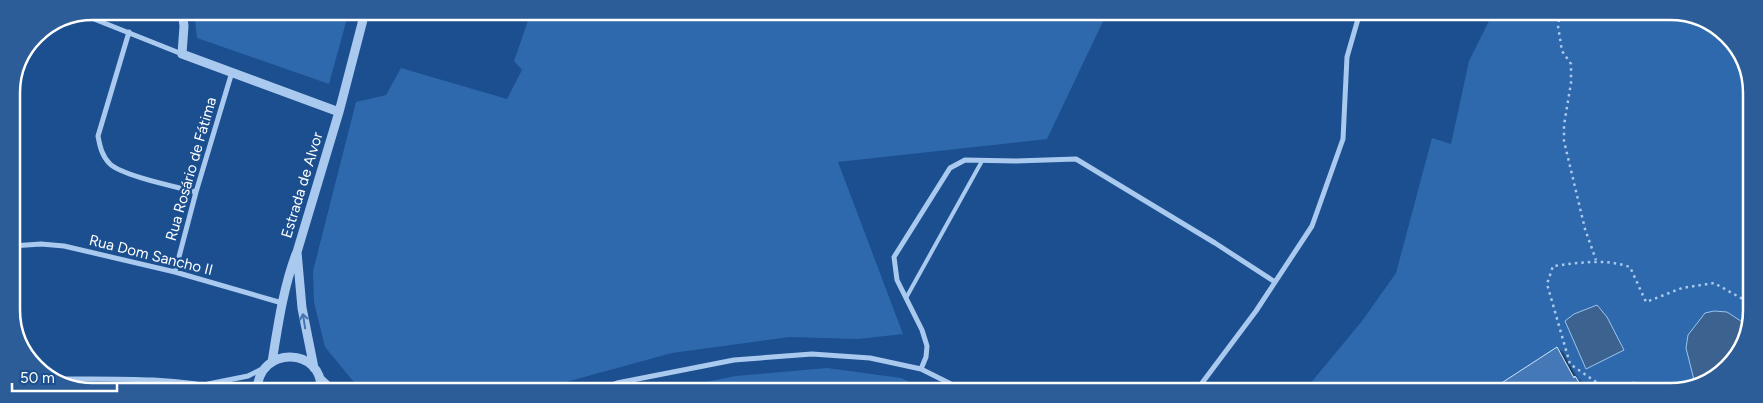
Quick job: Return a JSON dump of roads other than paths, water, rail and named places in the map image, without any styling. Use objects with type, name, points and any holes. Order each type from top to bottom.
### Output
[{"type":"street","points":[[97,20],[182,54],[339,112]]},
{"type":"street","points":[[182,54],[183,20]]},
{"type":"street","name":"Estrada de Alvor","points":[[319,383],[302,308],[297,252],[339,112],[363,20]]},
{"type":"street","points":[[1202,383],[1256,311],[1312,226],[1343,139],[1347,56],[1358,20]]},
{"type":"street","points":[[129,32],[98,136],[101,152],[110,164],[122,172],[196,192]]},
{"type":"street","name":"Rua Rosário de Fátima","points":[[175,272],[196,192],[232,72]]},
{"type":"street","points":[[921,369],[926,357],[927,346],[922,330],[897,280],[894,257],[950,168],[965,160],[1076,159],[1215,243],[1275,282]]},
{"type":"street","name":"Rua Dom Sancho II","points":[[20,245],[40,244],[64,246],[175,272],[282,303]]},
{"type":"street","points":[[258,383],[259,378],[269,364],[288,276],[297,252]]},
{"type":"street","points":[[617,383],[734,360],[812,354],[870,358],[921,369],[949,383]]},
{"type":"street","points":[[215,383],[248,376],[278,359],[291,356],[304,360],[328,383]]},
{"type":"street","points":[[70,379],[190,383]]},
{"type":"lane","points":[[906,298],[982,160]]}]
